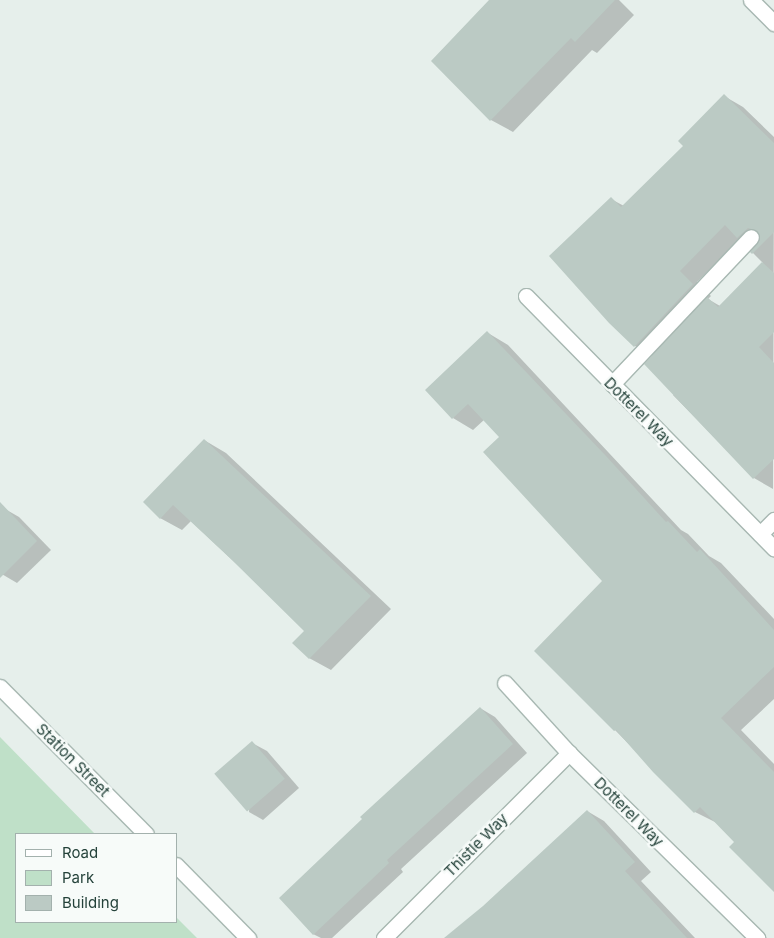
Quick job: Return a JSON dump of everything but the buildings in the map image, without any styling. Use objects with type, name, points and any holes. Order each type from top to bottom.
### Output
[{"type":"street","points":[[751,0],[774,24]]},
{"type":"street","points":[[612,384],[751,237]]},
{"type":"street","name":"Dotterel Way","points":[[526,296],[774,548]]},
{"type":"street","points":[[760,534],[774,520]]},
{"type":"street","name":"Dotterel Way","points":[[505,683],[569,753],[757,938]]},
{"type":"street","name":"Station Street","points":[[0,687],[145,833]]},
{"type":"street","name":"Thistle Way","points":[[384,938],[569,753]]},
{"type":"street","points":[[178,868],[248,938]]},
{"type":"green space","points":[[0,737],[94,833],[15,833],[15,923],[178,923],[178,919],[197,938],[0,938]]}]
